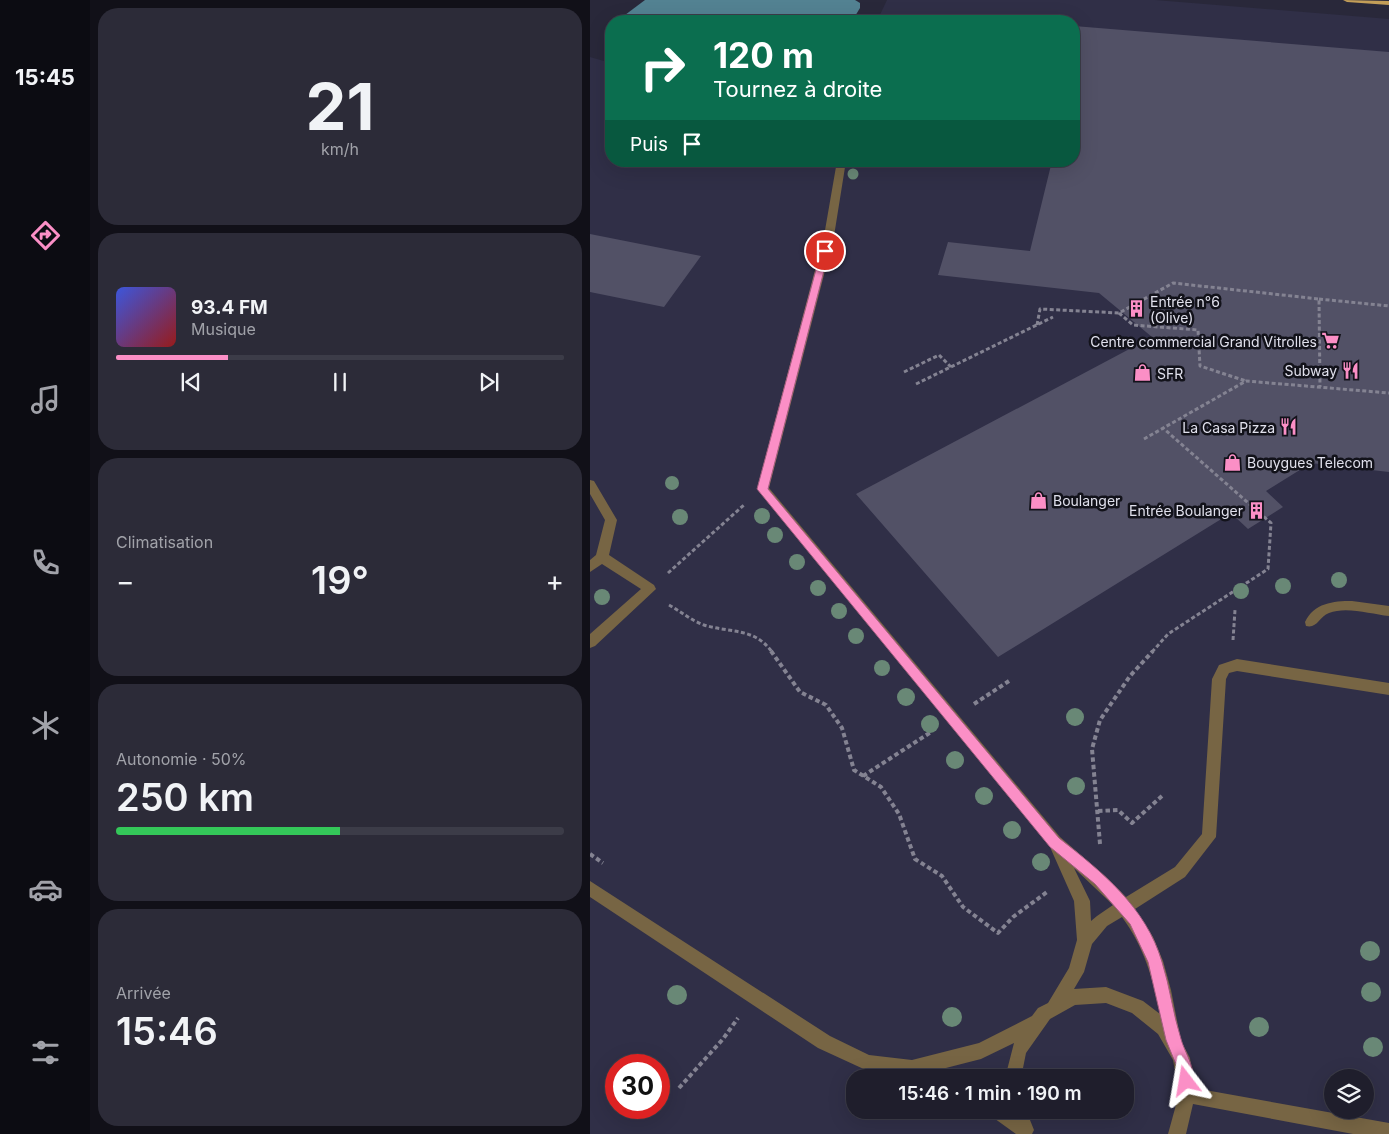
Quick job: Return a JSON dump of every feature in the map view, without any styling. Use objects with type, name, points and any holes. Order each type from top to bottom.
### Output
[{"type":"main road","points":[[1347,0],[1389,3]]},
{"type":"street","points":[[841,167],[829,236],[762,489],[1055,842],[1074,868],[1082,902],[1086,940]]},
{"type":"street","points":[[590,484],[611,520],[602,557],[590,567]]},
{"type":"street","points":[[590,642],[650,589],[602,557]]},
{"type":"street","points":[[1311,622],[1319,612],[1330,607],[1352,606],[1389,612]]},
{"type":"street","points":[[1015,1069],[1019,1049],[1034,1024],[1055,1004],[1076,972],[1086,940],[1102,921],[1180,872],[1209,837],[1219,679],[1224,669],[1237,665],[1389,689]]},
{"type":"street","points":[[1074,868],[1100,879],[1124,906],[1135,919],[1155,961],[1173,1040],[1184,1067],[1188,1095],[1183,1122],[1177,1134]]},
{"type":"street","points":[[590,888],[824,1042],[868,1063],[912,1068],[981,1051],[1034,1024]]},
{"type":"street","points":[[1055,1004],[1082,994],[1110,994],[1135,1003],[1156,1019],[1173,1040]]},
{"type":"street","points":[[1188,1095],[1389,1132]]},
{"type":"street","points":[[1009,1119],[1026,1132]]},
{"type":"street","points":[[1021,1119],[1026,1132]]},
{"type":"path","points":[[1037,325],[1040,309],[1119,313],[1173,283],[1389,306]]},
{"type":"path","points":[[1319,299],[1320,387]]},
{"type":"path","points":[[1119,313],[1133,325],[1198,330],[1200,366],[1246,381],[1389,393]]},
{"type":"path","points":[[916,384],[1053,317]]},
{"type":"path","points":[[904,372],[939,356],[951,367]]},
{"type":"path","points":[[1144,439],[1246,381]]},
{"type":"path","points":[[762,489],[650,589],[659,600],[702,625],[742,631],[766,644],[800,692],[826,705],[842,728],[854,770],[881,787],[899,814],[915,859],[942,876],[963,906],[998,933],[1013,916],[1055,886],[1101,844],[1092,749],[1100,720],[1130,676],[1168,634],[1268,569],[1271,523],[1163,428]]},
{"type":"path","points":[[863,776],[931,732]]},
{"type":"path","points":[[1098,811],[1118,810],[1132,823],[1164,795]]},
{"type":"path","points":[[679,1088],[723,1039],[754,996]]},
{"type":"shaded area","points":[[887,0],[1155,0],[1389,19],[1389,1134],[590,1134],[590,57],[605,61],[605,167],[1080,167],[1080,15],[880,15]]},
{"type":"water","points":[[645,0],[855,0],[860,3],[860,8],[856,15],[625,15]]},
{"type":"building","name":"Centre commercial Grand Vitrolles","points":[[1080,26],[1389,52],[1389,472],[1311,463],[1266,491],[1283,507],[1248,529],[1231,513],[998,657],[856,494],[1152,337],[1099,293],[938,275],[948,242],[1030,251],[1051,167],[1080,167]]},
{"type":"building","points":[[590,234],[701,256],[664,307],[590,292]]},
{"type":"place","name":"Entrée n°6 (Olive)","points":[[1136,309]]},
{"type":"place","name":"Centre commercial Grand Vitrolles","points":[[1331,341]]},
{"type":"place","name":"Subway","points":[[1351,370]]},
{"type":"place","name":"SFR","points":[[1143,373]]},
{"type":"place","name":"La Casa Pizza","points":[[1289,427]]},
{"type":"place","name":"Bouygues Telecom","points":[[1233,462]]},
{"type":"place","name":"Boulanger","points":[[1039,500]]},
{"type":"place","name":"Entrée Boulanger","points":[[1257,510]]},
{"type":"route","points":[[825,251],[762,489],[1055,842],[1100,879],[1135,919],[1155,961],[1173,1040],[1184,1067],[1186,1081]]}]
